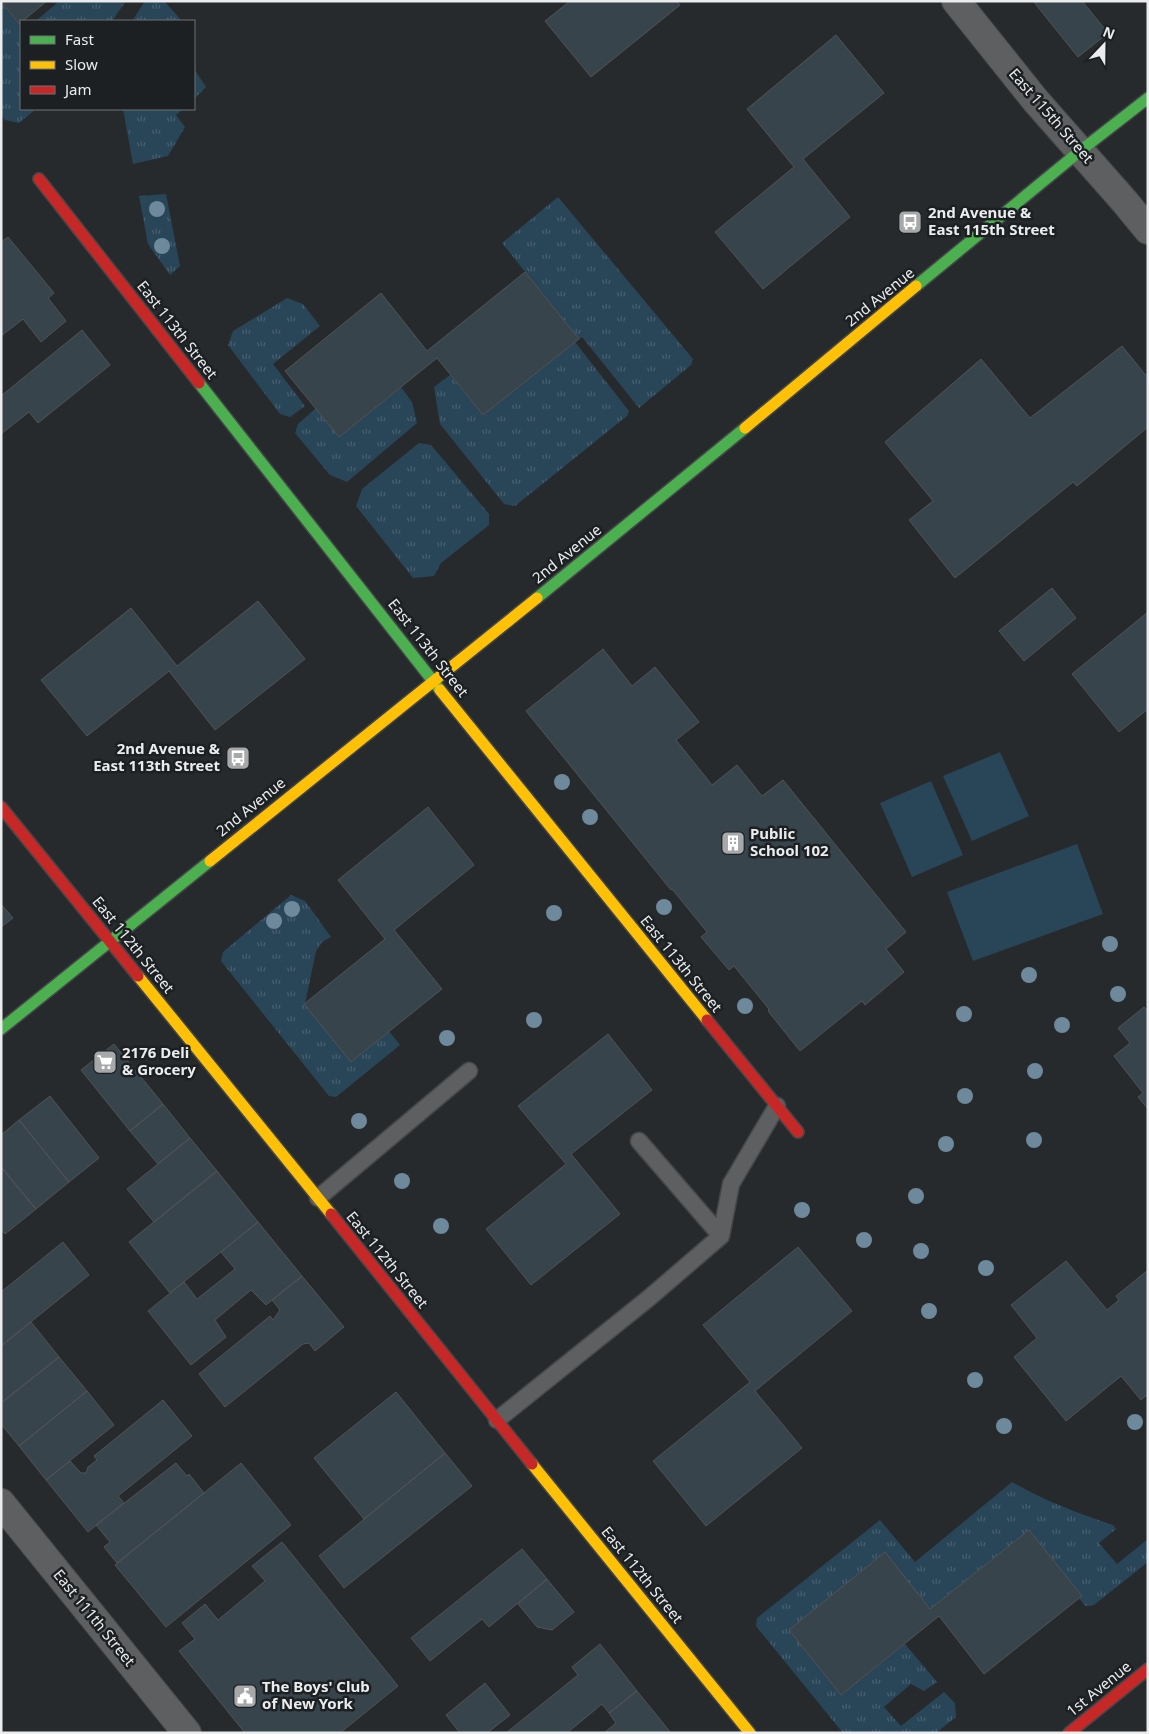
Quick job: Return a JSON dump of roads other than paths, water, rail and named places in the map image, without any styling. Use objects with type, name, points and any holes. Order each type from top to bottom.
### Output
[{"type":"street","name":"East 115th Street","points":[[956,1],[1036,101],[1148,230]]},
{"type":"street","name":"2nd Avenue","points":[[1,1029],[748,426],[1080,151],[1148,98]]},
{"type":"street","name":"East 113th Street","points":[[39,179],[480,740],[798,1132]]},
{"type":"street","name":"East 112th Street","points":[[1,807],[750,1733]]},
{"type":"street","name":"East 111th Street","points":[[1,1502],[187,1733]]},
{"type":"street","name":"1st Avenue","points":[[1069,1733],[1148,1668]]},
{"type":"lane","points":[[318,1198],[469,1072]]},
{"type":"lane","points":[[497,1420],[642,1304],[721,1236],[731,1184],[777,1106]]},
{"type":"lane","points":[[639,1141],[721,1236]]},
{"type":"place","name":"2nd Avenue & East 115th Street","points":[[910,222]]},
{"type":"place","name":"2nd Avenue & East 113th Street","points":[[238,758]]},
{"type":"place","name":"Public School 102","points":[[733,843]]},
{"type":"place","name":"2176 Deli & Grocery","points":[[105,1062]]},
{"type":"place","name":"The Boys' Club of New York","points":[[245,1696]]}]
